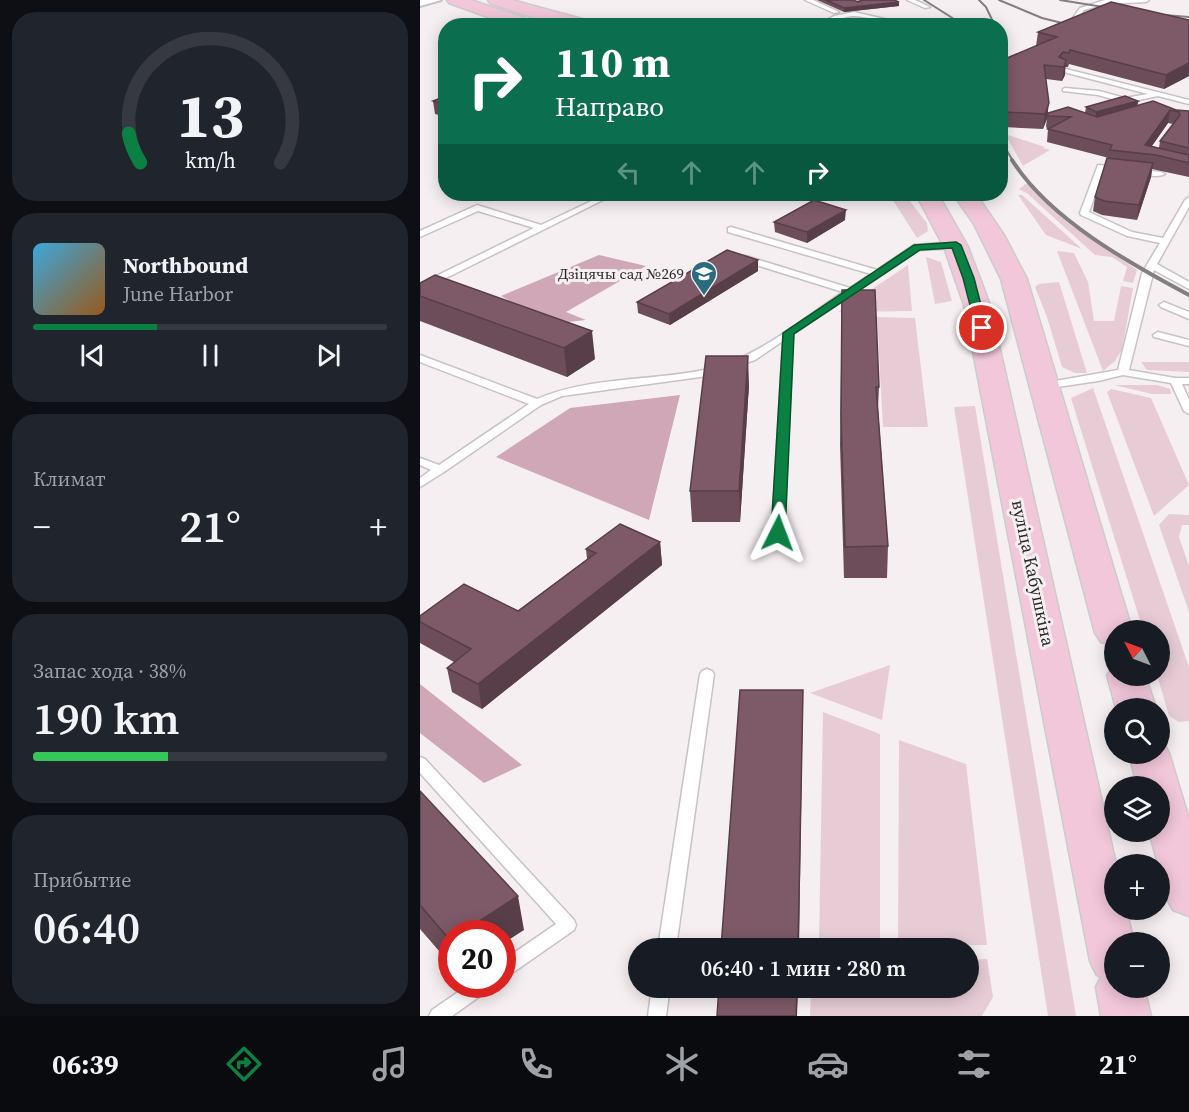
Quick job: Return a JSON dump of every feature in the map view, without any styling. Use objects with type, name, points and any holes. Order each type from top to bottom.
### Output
[{"type":"main road","points":[[455,0],[504,18]]},
{"type":"main road","points":[[496,0],[555,18]]},
{"type":"main road","name":"вуліца Кабушкіна","points":[[932,201],[956,245],[969,278],[984,339],[1108,932]]},
{"type":"main road","points":[[970,201],[995,239],[1014,279],[1110,620]]},
{"type":"main road","points":[[1170,828],[1189,897]]},
{"type":"main road","points":[[1122,998],[1126,1016]]},
{"type":"street","points":[[420,3],[435,0]]},
{"type":"lane","points":[[808,0],[836,12]]},
{"type":"lane","points":[[910,0],[927,7]]},
{"type":"lane","points":[[1073,22],[1082,9],[1105,2],[1146,0]]},
{"type":"lane","points":[[834,18],[854,14],[871,18]]},
{"type":"lane","points":[[1062,70],[1189,102]]},
{"type":"lane","points":[[1065,90],[1099,93],[1142,106]]},
{"type":"lane","points":[[1103,106],[1158,94]]},
{"type":"lane","points":[[1161,174],[1101,167],[1084,213],[1130,234],[1165,241]]},
{"type":"lane","points":[[1124,372],[1147,273],[1189,200]]},
{"type":"lane","points":[[420,288],[597,201]]},
{"type":"lane","points":[[420,234],[477,208],[542,228]]},
{"type":"lane","points":[[731,230],[878,273]]},
{"type":"lane","points":[[420,483],[537,403],[560,393],[708,373],[751,358],[917,247],[956,245]]},
{"type":"lane","points":[[734,255],[850,291]]},
{"type":"lane","points":[[1152,265],[1189,286]]},
{"type":"lane","points":[[1164,305],[1189,316]]},
{"type":"lane","points":[[778,533],[788,333]]},
{"type":"lane","points":[[1158,335],[1189,343]]},
{"type":"lane","points":[[420,358],[537,403]]},
{"type":"lane","points":[[1044,386],[1124,372],[1175,381],[1189,381]]},
{"type":"lane","points":[[1175,381],[1189,411]]},
{"type":"lane","points":[[420,461],[440,470]]},
{"type":"lane","points":[[668,938],[707,674]]},
{"type":"lane","points":[[420,763],[568,925],[516,961]]},
{"type":"lane","points":[[438,1016],[464,998]]},
{"type":"lane","points":[[657,1016],[660,998]]},
{"type":"shaded area","points":[[1008,135],[1050,150],[1023,166],[1008,139]]},
{"type":"shaded area","points":[[1027,183],[1068,223],[1137,270],[1133,283],[1123,281],[1127,267],[1112,257],[1095,255],[1028,194],[1019,189]]},
{"type":"shaded area","points":[[1018,195],[1022,195],[1082,249],[1046,235]]},
{"type":"shaded area","points":[[893,201],[910,201],[927,223],[928,231],[917,238]]},
{"type":"shaded area","points":[[1057,251],[1074,253],[1088,282],[1094,321],[1114,321],[1121,286],[1133,288],[1122,350],[1115,361],[1103,371]]},
{"type":"shaded area","points":[[599,255],[646,266],[566,312],[586,320],[548,324],[501,296]]},
{"type":"shaded area","points":[[926,257],[941,262],[952,301],[935,304]]},
{"type":"shaded area","points":[[908,265],[912,311],[838,312]]},
{"type":"shaded area","points":[[1059,282],[1087,373],[1075,373],[1062,367],[1035,287],[1039,284]]},
{"type":"shaded area","points":[[877,317],[915,318],[928,427],[883,427]]},
{"type":"shaded area","points":[[1141,362],[1189,362],[1189,372],[1147,370]]},
{"type":"shaded area","points":[[1114,385],[1157,385],[1170,389],[1171,394],[1152,394]]},
{"type":"shaded area","points":[[1093,388],[1189,667],[1189,721],[1179,722],[1170,717],[1170,698],[1164,698],[1160,686],[1170,686],[1170,620],[1140,620],[1071,398]]},
{"type":"shaded area","points":[[1111,389],[1151,398],[1189,485],[1154,516],[1107,392]]},
{"type":"shaded area","points":[[680,395],[649,520],[496,457],[570,408]]},
{"type":"shaded area","points":[[975,406],[1076,1016],[1048,1016],[954,407]]},
{"type":"shaded area","points":[[1169,514],[1189,515],[1189,525],[1182,525],[1179,537],[1189,566],[1189,612],[1159,525]]},
{"type":"shaded area","points":[[890,665],[882,720],[810,693]]},
{"type":"shaded area","points":[[420,684],[522,765],[484,783],[420,733]]},
{"type":"shaded area","points":[[823,712],[880,734],[880,938],[819,938]]},
{"type":"shaded area","points":[[899,740],[966,764],[987,945],[979,945],[979,938],[898,938]]},
{"type":"shaded area","points":[[979,959],[987,959],[993,997],[982,1016],[810,1016],[811,998],[979,998]]},
{"type":"building","points":[[826,0],[858,2],[894,0],[899,2],[844,8]]},
{"type":"building","points":[[1111,2],[1189,20],[1189,63],[1166,75],[1070,50],[1069,53],[1063,52],[1059,57],[1066,60],[1064,67],[1044,65],[1049,103],[1045,114],[1008,112],[1008,58],[1057,37],[1038,32]]},
{"type":"building","points":[[1125,96],[1138,101],[1096,112],[1086,107]]},
{"type":"building","points":[[1153,101],[1176,110],[1189,111],[1189,148],[1160,141],[1180,115],[1179,112],[1170,110],[1145,145],[1189,155],[1189,163],[1156,155],[1110,150],[1112,145],[1048,129],[1071,117],[1048,116],[1048,113],[1068,107],[1097,117]]},
{"type":"building","points":[[1107,158],[1153,163],[1139,205],[1104,201],[1095,197]]},
{"type":"building","points":[[812,201],[846,210],[807,232],[774,222]]},
{"type":"building","points":[[727,250],[758,260],[669,314],[637,302]]},
{"type":"building","points":[[435,275],[592,331],[564,348],[420,296],[420,283]]},
{"type":"building","points":[[842,290],[875,290],[879,387],[876,387],[888,546],[845,547],[841,416]]},
{"type":"building","points":[[706,356],[748,356],[739,491],[690,491]]},
{"type":"building","points":[[620,524],[660,542],[478,684],[447,668],[471,649],[420,622],[420,616],[464,584],[518,611],[596,553],[586,549]]},
{"type":"building","points":[[740,690],[803,690],[798,938],[722,938]]},
{"type":"building","points":[[420,791],[518,896],[481,920],[438,920],[438,926],[420,905]]},
{"type":"building","points":[[718,998],[797,998],[796,1016],[717,1016]]},
{"type":"railway","points":[[924,0],[952,18]]},
{"type":"railway","points":[[979,0],[986,7],[991,18]]},
{"type":"railway","points":[[999,0],[1042,18],[1078,27]]},
{"type":"railway","points":[[1060,0],[1116,9]]},
{"type":"railway","points":[[1152,14],[1189,17]]},
{"type":"railway","points":[[1008,153],[1013,161]]},
{"type":"railway","points":[[1012,160],[1028,181],[1068,220],[1116,254],[1189,295]]},
{"type":"place","name":"Дзіцячы сад №269","points":[[704,297]]},
{"type":"route","points":[[778,533],[788,333],[917,247],[956,245],[969,278],[982,328]]}]
